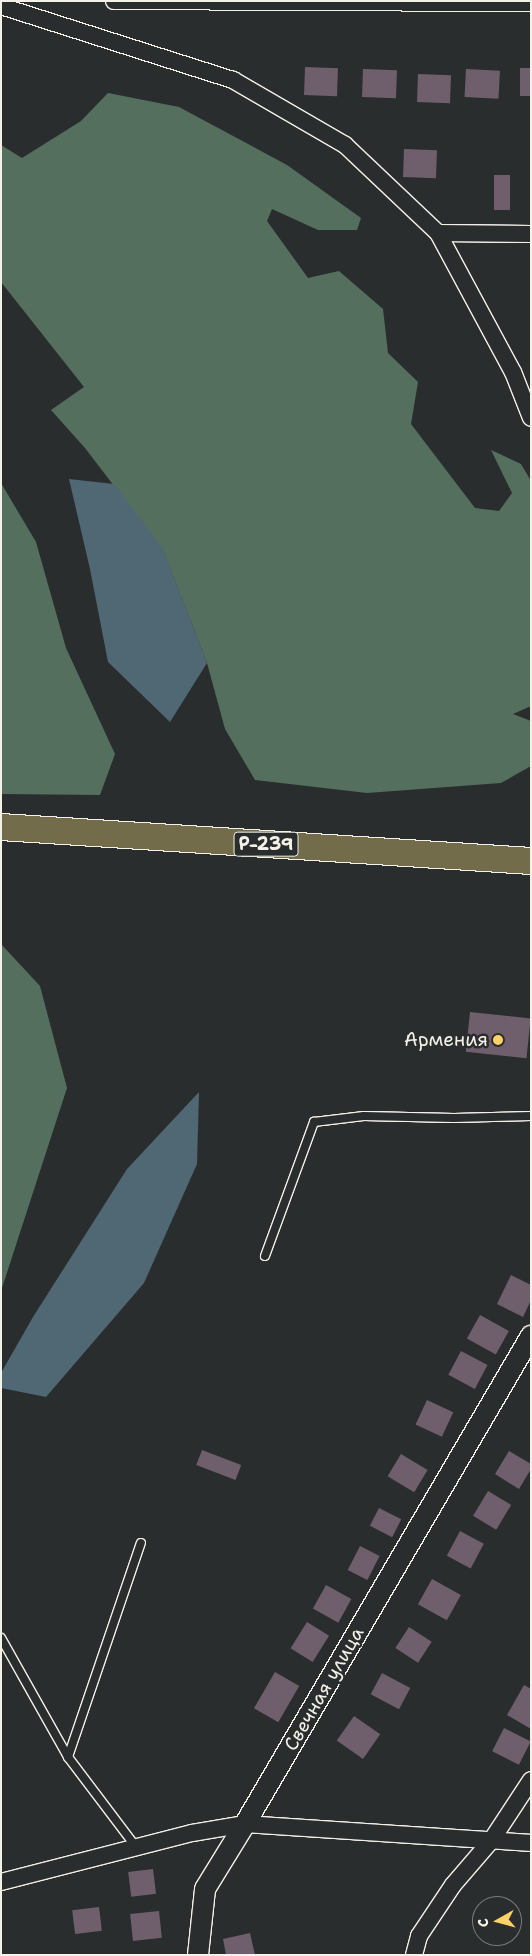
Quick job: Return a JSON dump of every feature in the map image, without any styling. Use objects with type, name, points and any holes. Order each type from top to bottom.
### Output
[{"type":"highway","name":"Р-239","points":[[1,827],[531,861]]},
{"type":"street","points":[[114,1],[529,2]]},
{"type":"street","points":[[1,6],[233,80],[345,145],[438,233],[513,372],[531,418]]},
{"type":"street","points":[[438,233],[531,234]]},
{"type":"street","name":"Свечная улица","points":[[198,1955],[205,1889],[531,1336]]},
{"type":"street","points":[[414,1955],[419,1936],[453,1885],[491,1840],[531,1780]]},
{"type":"street","points":[[1,1882],[192,1833],[245,1824],[531,1843]]},
{"type":"lane","points":[[265,1256],[314,1122],[364,1116],[454,1118],[531,1116]]},
{"type":"lane","points":[[68,1757],[117,1606],[141,1543]]},
{"type":"lane","points":[[1,1638],[68,1757],[136,1847]]},
{"type":"green space","points":[[108,93],[179,107],[287,165],[361,218],[357,230],[318,230],[272,209],[267,221],[308,278],[339,271],[383,309],[388,353],[418,382],[411,424],[475,508],[499,511],[512,493],[491,450],[521,464],[531,481],[531,706],[513,714],[531,721],[531,766],[501,783],[367,793],[255,780],[225,729],[207,663],[163,550],[85,448],[51,410],[84,387],[1,282],[1,145],[22,158],[81,121]]},
{"type":"green space","points":[[1,483],[36,542],[66,648],[115,754],[100,795],[1,794]]},
{"type":"green space","points":[[1,944],[40,986],[67,1088],[1,1291]]},
{"type":"water","points":[[69,479],[114,484],[163,549],[207,663],[170,722],[108,662],[90,569]]},
{"type":"water","points":[[199,1092],[197,1164],[144,1283],[46,1397],[1,1388],[1,1373],[33,1317],[127,1169]]},
{"type":"building","points":[[305,67],[338,68],[337,96],[304,95]]},
{"type":"building","points":[[520,68],[531,68],[531,96],[520,96]]},
{"type":"building","points":[[363,69],[397,70],[396,98],[362,97]]},
{"type":"building","points":[[466,69],[500,71],[498,99],[465,97]]},
{"type":"building","points":[[418,74],[451,75],[450,103],[417,102]]},
{"type":"building","points":[[404,149],[437,150],[436,178],[403,177]]},
{"type":"building","points":[[494,175],[510,175],[510,210],[494,210]]},
{"type":"building","name":"Армения","points":[[470,1012],[531,1018],[526,1058],[466,1052]]},
{"type":"building","points":[[511,1275],[531,1285],[531,1300],[523,1317],[497,1304]]},
{"type":"building","points":[[480,1315],[509,1331],[496,1355],[467,1339]]},
{"type":"building","points":[[461,1351],[487,1365],[475,1389],[448,1375]]},
{"type":"building","points":[[427,1400],[453,1412],[442,1437],[416,1424]]},
{"type":"building","points":[[202,1450],[241,1465],[235,1480],[196,1465]]},
{"type":"building","points":[[509,1451],[531,1464],[531,1469],[519,1489],[495,1474]]},
{"type":"building","points":[[401,1454],[428,1470],[414,1492],[388,1476]]},
{"type":"building","points":[[488,1491],[511,1505],[496,1530],[473,1516]]},
{"type":"building","points":[[379,1508],[401,1519],[392,1537],[370,1526]]},
{"type":"building","points":[[460,1531],[484,1544],[471,1568],[447,1556]]},
{"type":"building","points":[[360,1546],[380,1556],[367,1580],[348,1570]]},
{"type":"building","points":[[432,1579],[461,1595],[447,1620],[418,1604]]},
{"type":"building","points":[[326,1585],[351,1599],[338,1623],[313,1609]]},
{"type":"building","points":[[307,1622],[329,1636],[313,1662],[291,1648]]},
{"type":"building","points":[[409,1627],[432,1642],[418,1663],[395,1648]]},
{"type":"building","points":[[275,1672],[299,1686],[278,1722],[254,1708]]},
{"type":"building","points":[[382,1673],[410,1688],[399,1709],[371,1694]]},
{"type":"building","points":[[524,1685],[531,1689],[531,1729],[507,1715]]},
{"type":"building","points":[[354,1716],[380,1734],[363,1759],[337,1741]]},
{"type":"building","points":[[504,1728],[531,1742],[519,1765],[492,1751]]},
{"type":"building","points":[[153,1869],[156,1894],[131,1897],[128,1872]]},
{"type":"building","points":[[99,1907],[102,1931],[75,1934],[72,1910]]},
{"type":"building","points":[[159,1911],[162,1938],[133,1941],[130,1914]]},
{"type":"building","points":[[250,1933],[255,1955],[226,1955],[223,1939]]},
{"type":"place","name":"Армения","points":[[498,1040]]}]
